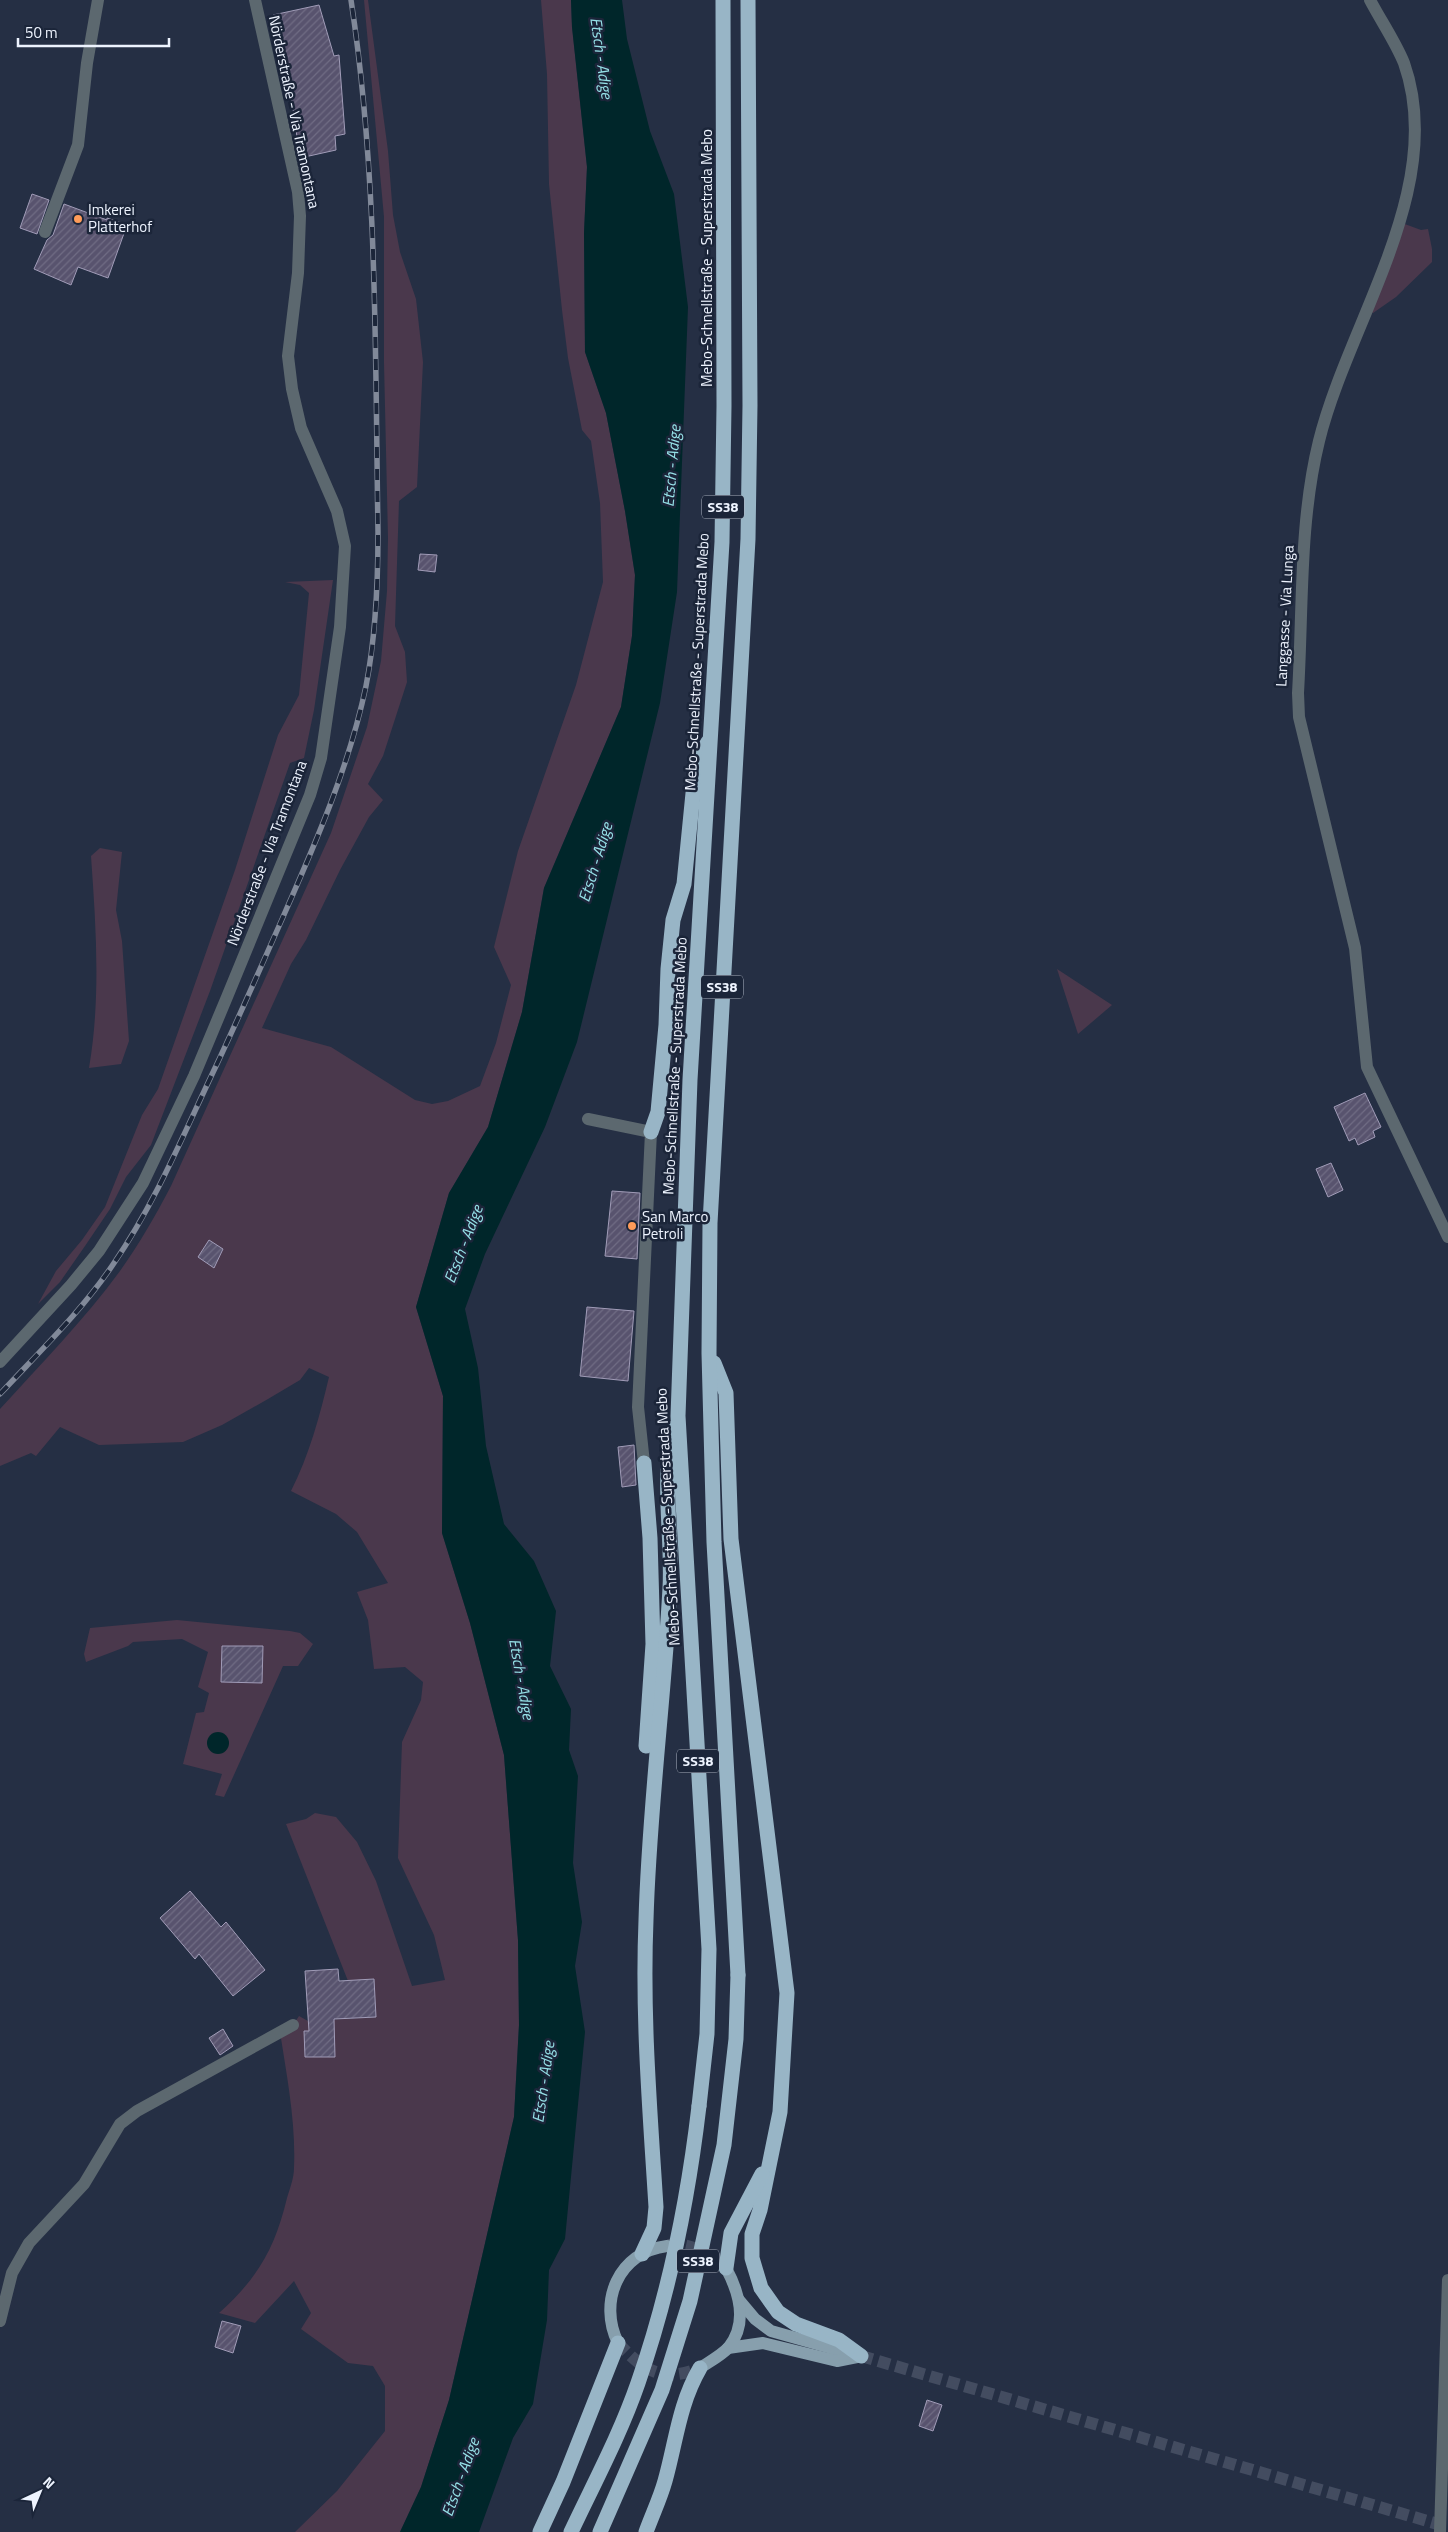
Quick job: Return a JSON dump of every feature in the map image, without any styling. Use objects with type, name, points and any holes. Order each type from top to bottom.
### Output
[{"type":"highway","name":"Mebo-Schnellstraße - Superstrada Mebo","points":[[571,2532],[615,2440],[638,2383],[683,2220],[707,2034],[709,1949],[678,1416],[690,1080],[722,542],[724,435],[723,0]]},
{"type":"highway","name":"SS38","points":[[600,2532],[662,2390],[690,2301],[724,2144],[736,2039],[738,1975],[714,1542],[710,1353],[710,1223],[748,538],[750,347],[748,0]]},
{"type":"highway","points":[[651,1132],[658,1112],[673,920],[684,884],[696,763],[710,738]]},
{"type":"highway","points":[[710,1353],[726,1393],[731,1539],[787,1993],[780,2112],[760,2210],[752,2234],[752,2258],[761,2288],[778,2312],[796,2324],[839,2340],[861,2356]]},
{"type":"highway","points":[[642,2254],[654,2228],[656,2207],[646,2056],[647,1893],[655,1760],[670,1586],[668,1450],[678,1416]]},
{"type":"highway","points":[[644,1463],[650,1538],[653,1644],[638,1869],[647,1893]]},
{"type":"highway","points":[[726,2268],[731,2233],[771,2154]]},
{"type":"highway","points":[[540,2532],[563,2482],[618,2343]]},
{"type":"highway","points":[[646,2532],[664,2484],[678,2420],[688,2389],[700,2368]]},
{"type":"main road","points":[[618,2343],[610,2317],[611,2294],[624,2268],[642,2254],[666,2246]]},
{"type":"main road","points":[[726,2268],[735,2285],[739,2300],[739,2322],[728,2348]]},
{"type":"main road","points":[[739,2300],[755,2319],[771,2331],[861,2356]]},
{"type":"main road","points":[[700,2368],[728,2348],[763,2343],[837,2361],[861,2356]]},
{"type":"street","points":[[45,232],[78,145],[87,63],[98,0]]},
{"type":"street","name":"Nörderstraße - Via Tramontana","points":[[0,1362],[71,1285],[99,1250],[143,1183],[194,1076],[224,1005],[310,795],[321,758],[340,627],[344,546],[337,511],[301,428],[292,389],[288,356],[298,273],[300,216],[298,192],[255,0]]},
{"type":"street","name":"Langgasse - Via Lunga","points":[[1370,0],[1404,63],[1411,88],[1418,148],[1405,214],[1390,258],[1335,390],[1308,487],[1298,709],[1309,763],[1355,948],[1367,1067],[1448,1237]]},
{"type":"street","points":[[588,1118],[651,1132],[638,1407],[644,1463]]},
{"type":"street","points":[[0,2321],[12,2273],[29,2243],[84,2184],[120,2124],[137,2111],[293,2025]]},
{"type":"street","points":[[1440,2532],[1448,2280]]},
{"type":"shaded area","points":[[364,0],[368,0],[388,151],[393,215],[400,252],[416,299],[423,362],[417,487],[399,501],[395,626],[405,652],[407,682],[383,756],[368,784],[383,800],[369,817],[340,870],[306,940],[291,964],[262,1028],[331,1047],[415,1100],[432,1104],[448,1101],[480,1086],[496,1043],[511,985],[494,947],[518,851],[576,685],[603,582],[600,503],[591,441],[582,430],[568,358],[562,310],[549,184],[547,74],[541,0],[571,0],[572,27],[587,167],[584,233],[585,352],[606,413],[635,575],[632,636],[621,707],[544,888],[522,1012],[488,1127],[449,1193],[416,1307],[443,1396],[442,1533],[470,1623],[504,1755],[518,1940],[519,2025],[514,2117],[449,2400],[421,2487],[400,2532],[295,2532],[337,2491],[385,2431],[385,2386],[373,2366],[348,2363],[301,2329],[311,2313],[294,2281],[255,2323],[219,2313],[244,2287],[263,2261],[277,2232],[293,2179],[292,2117],[280,2032],[293,2025],[299,2016],[308,2021],[376,2017],[374,1979],[348,1981],[286,1824],[306,1819],[315,1813],[336,1817],[357,1842],[376,1881],[412,1986],[445,1980],[434,1935],[398,1858],[402,1742],[421,1700],[423,1682],[405,1667],[374,1669],[368,1620],[357,1592],[388,1583],[357,1532],[336,1514],[291,1491],[313,1435],[329,1377],[309,1368],[300,1380],[268,1399],[222,1425],[183,1442],[99,1445],[60,1427],[36,1456],[31,1453],[0,1466],[0,1409],[62,1342],[120,1271],[147,1229],[171,1186],[331,833],[367,727],[381,661],[387,591],[388,538],[384,363],[384,217]]},
{"type":"shaded area","points":[[1402,223],[1421,230],[1428,229],[1432,249],[1432,262],[1396,297],[1373,313],[1368,308]]},
{"type":"shaded area","points":[[333,580],[314,710],[304,758],[290,763],[210,991],[151,1145],[126,1177],[110,1209],[60,1282],[38,1304],[56,1271],[82,1240],[105,1207],[142,1115],[158,1089],[235,870],[278,735],[299,695],[309,593],[300,585],[285,582]]},
{"type":"shaded area","points":[[100,848],[122,852],[116,910],[122,941],[129,1041],[121,1064],[89,1068],[93,1042],[96,989],[96,936],[91,856]]},
{"type":"shaded area","points":[[1057,969],[1112,1005],[1078,1034]]},
{"type":"shaded area","points":[[177,1620],[290,1631],[300,1633],[313,1644],[298,1666],[283,1666],[224,1797],[215,1795],[222,1774],[183,1764],[196,1713],[204,1712],[209,1693],[198,1687],[208,1652],[182,1639],[133,1642],[128,1646],[86,1662],[84,1654],[90,1628]]},
{"type":"water","name":"Etsch - Adige","points":[[571,0],[622,0],[627,39],[650,131],[674,194],[688,307],[677,592],[660,703],[577,1042],[545,1127],[485,1254],[465,1309],[478,1368],[486,1446],[504,1524],[534,1561],[556,1611],[550,1666],[571,1709],[569,1750],[578,1776],[573,1863],[582,1922],[575,1966],[585,2032],[565,2239],[549,2270],[547,2320],[533,2404],[513,2438],[479,2532],[400,2532],[421,2487],[449,2400],[514,2117],[519,2025],[518,1940],[504,1755],[470,1623],[442,1533],[443,1396],[416,1307],[449,1193],[488,1127],[522,1012],[544,888],[621,707],[632,636],[635,575],[625,511],[606,413],[585,352],[584,233],[587,167],[572,27]]},
{"type":"water","points":[[218,1732],[226,1735],[229,1743],[226,1751],[218,1754],[210,1751],[207,1743],[210,1735]]},
{"type":"building","points":[[319,5],[334,56],[339,55],[345,134],[335,136],[336,150],[300,158],[287,67],[283,70],[273,15]]},
{"type":"building","points":[[32,194],[49,200],[37,234],[20,228]]},
{"type":"building","points":[[64,204],[107,220],[107,218],[127,225],[108,278],[78,267],[71,285],[34,269],[47,240],[53,235]]},
{"type":"building","points":[[420,554],[437,555],[435,572],[418,570]]},
{"type":"building","points":[[1365,1093],[1381,1127],[1373,1131],[1375,1137],[1358,1145],[1355,1138],[1349,1141],[1334,1107]]},
{"type":"building","points":[[1331,1163],[1343,1190],[1328,1197],[1316,1169]]},
{"type":"building","name":"San Marco Petroli","points":[[612,1191],[640,1193],[637,1259],[605,1256]]},
{"type":"building","points":[[209,1240],[223,1249],[214,1268],[198,1257]]},
{"type":"building","points":[[587,1307],[634,1311],[628,1381],[580,1376]]},
{"type":"building","points":[[634,1445],[636,1485],[622,1487],[618,1447]]},
{"type":"building","points":[[222,1646],[263,1646],[262,1683],[221,1682]]},
{"type":"building","points":[[190,1891],[221,1927],[226,1922],[265,1970],[233,1996],[199,1954],[195,1959],[160,1918]]},
{"type":"building","points":[[338,1969],[339,1981],[374,1979],[376,2017],[334,2019],[335,2057],[305,2057],[304,2031],[309,2031],[305,1971]]},
{"type":"building","points":[[223,2029],[233,2046],[220,2055],[209,2038]]},
{"type":"building","points":[[222,2321],[241,2326],[233,2353],[215,2347]]},
{"type":"building","points":[[927,2400],[942,2405],[933,2431],[919,2426]]},
{"type":"tunnel","points":[[668,2245],[692,2247],[713,2258],[726,2268]]},
{"type":"tunnel","points":[[618,2343],[636,2361],[654,2372],[675,2374],[700,2368]]},
{"type":"tunnel","points":[[861,2356],[1448,2527]]},
{"type":"railway","points":[[0,1394],[60,1331],[102,1281],[129,1240],[156,1192],[233,1029],[308,861],[331,804],[359,716],[366,686],[374,629],[378,532],[374,266],[371,199],[360,66],[351,0]]},
{"type":"place","name":"Imkerei Platterhof","points":[[78,219]]},
{"type":"place","name":"San Marco Petroli","points":[[632,1226]]}]
